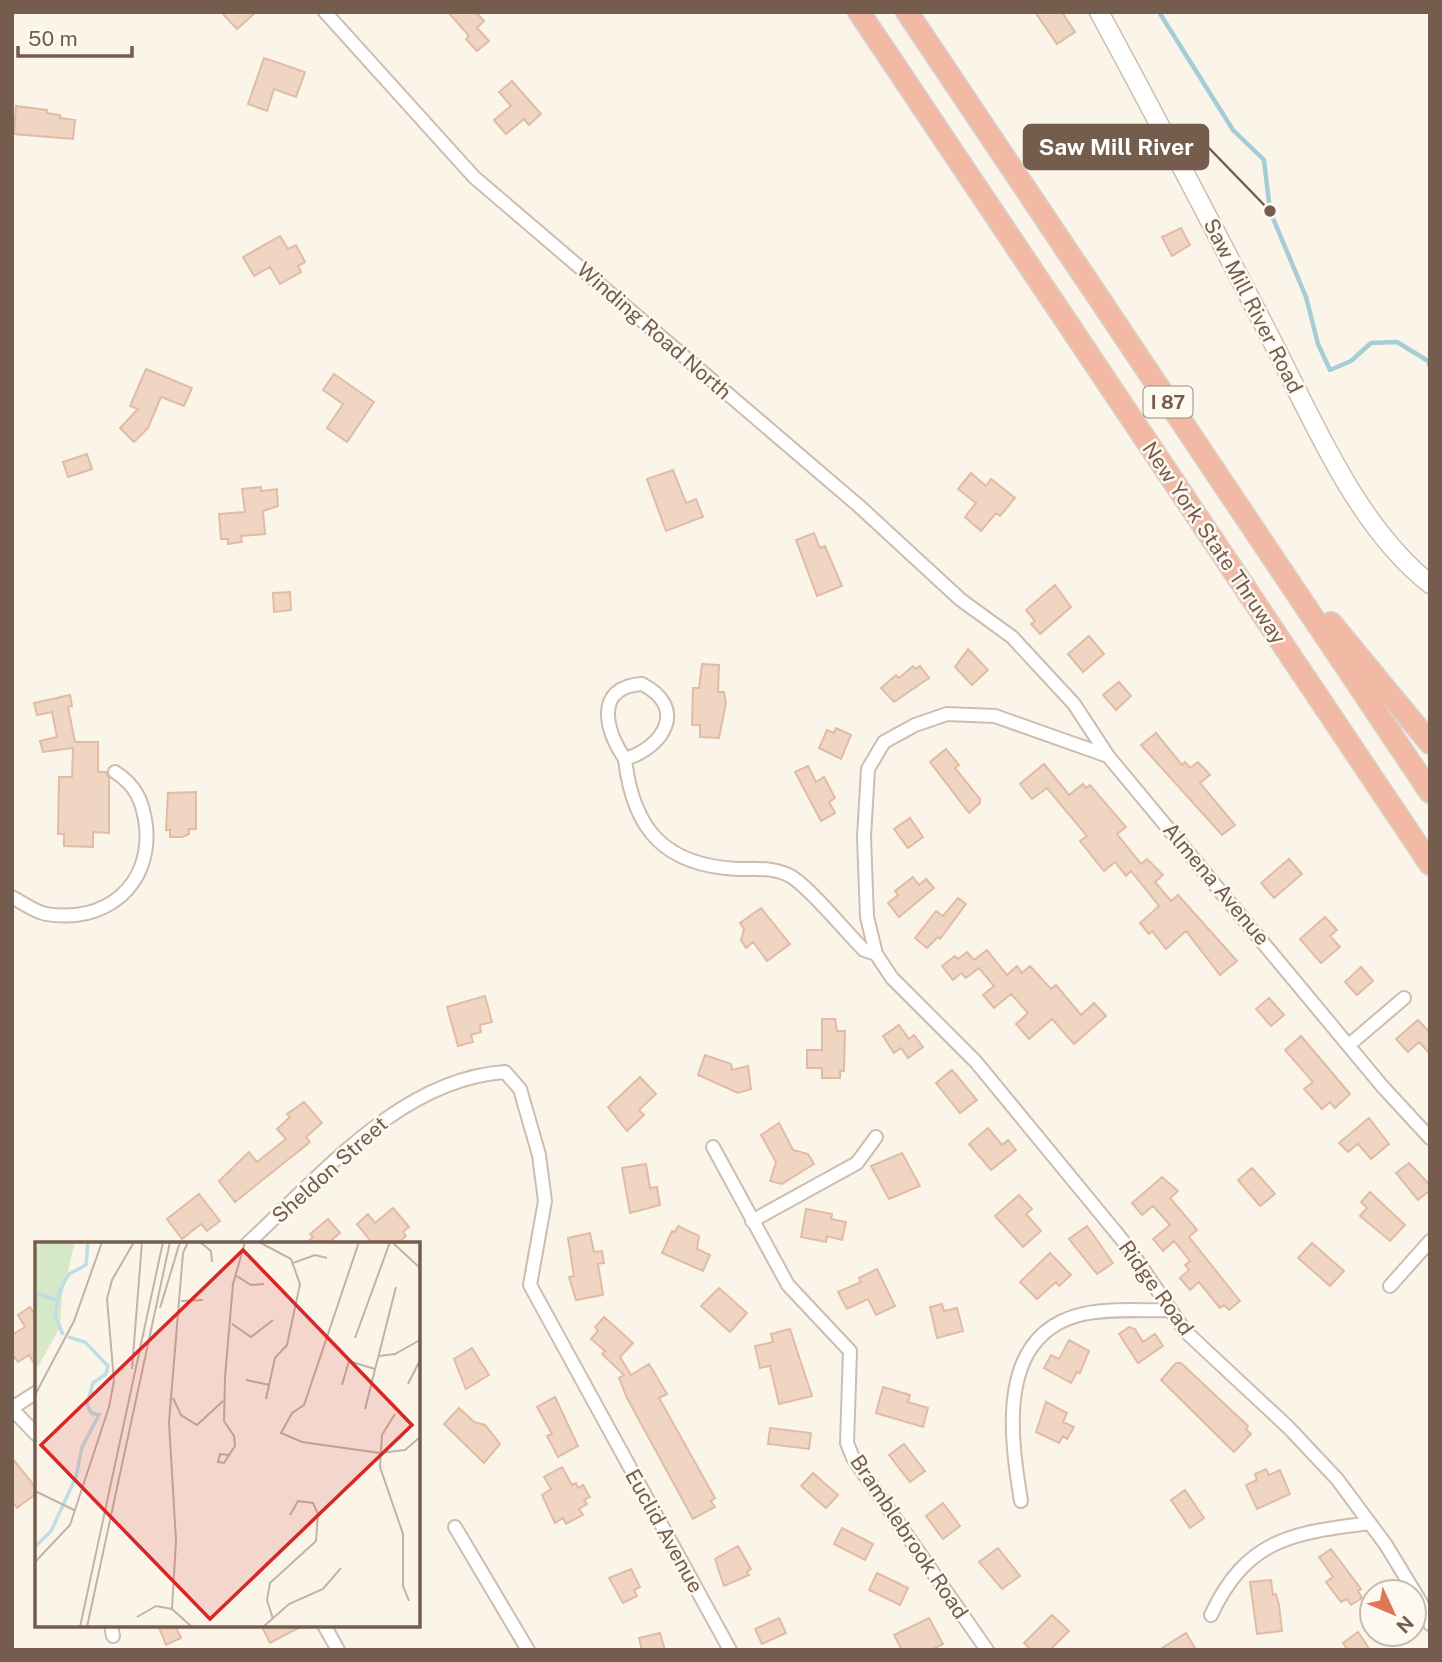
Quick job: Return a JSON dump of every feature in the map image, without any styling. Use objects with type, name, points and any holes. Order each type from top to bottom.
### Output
[{"type":"highway","name":"New York State Thruway","points":[[859,12],[1430,864]]},
{"type":"highway","name":"New York State Thruway","points":[[906,12],[1430,792]]},
{"type":"highway","points":[[1247,520],[1430,743]]},
{"type":"highway","points":[[1413,840],[1430,871]]},
{"type":"main road","name":"Saw Mill River Road","points":[[1099,12],[1322,441],[1383,536],[1413,570],[1430,583]]},
{"type":"street","name":"Winding Road North","points":[[325,12],[474,177],[859,506],[961,600],[1003,630]]},
{"type":"street","name":"Almena Avenue","points":[[1003,630],[1074,704],[1108,756],[1430,1138]]},
{"type":"street","points":[[625,760],[653,746],[667,725],[666,710],[660,698],[642,684],[628,685],[617,691],[608,705],[609,732],[625,760],[629,789],[638,816],[662,844],[686,860],[708,866],[773,869],[792,877],[864,950],[876,954]]},
{"type":"street","points":[[876,954],[867,917],[864,838],[868,769],[884,742],[915,725],[947,714],[995,716],[1108,756]]},
{"type":"street","points":[[12,897],[43,914],[72,916],[98,911],[119,900],[143,865],[148,846],[143,802],[126,779],[115,772]]},
{"type":"street","name":"Ridge Road","points":[[876,954],[892,978],[984,1072],[1128,1247],[1185,1331],[1289,1427],[1337,1479],[1370,1523],[1420,1601],[1430,1624]]},
{"type":"street","points":[[1349,1045],[1404,998]]},
{"type":"street","name":"Sheldon Street","points":[[249,1242],[381,1121],[446,1084],[505,1072],[520,1089],[539,1155],[545,1201],[530,1285],[598,1413]]},
{"type":"street","points":[[713,1147],[752,1220],[857,1163],[876,1137]]},
{"type":"street","name":"Bramblebrook Road","points":[[752,1220],[788,1285],[814,1316],[850,1350],[847,1443],[853,1458],[987,1650]]},
{"type":"street","points":[[1390,1286],[1430,1241]]},
{"type":"street","points":[[1021,1501],[1013,1446],[1014,1393],[1025,1357],[1056,1325],[1084,1314],[1170,1310]]},
{"type":"street","points":[[35,1393],[12,1409],[35,1433]]},
{"type":"street","name":"Euclid Avenue","points":[[598,1413],[730,1650]]},
{"type":"street","points":[[1211,1615],[1225,1585],[1260,1550],[1303,1531],[1370,1523]]},
{"type":"street","points":[[456,1527],[528,1650]]},
{"type":"street","points":[[325,1627],[338,1650]]},
{"type":"building","points":[[221,12],[256,12],[237,29]]},
{"type":"building","points":[[448,12],[476,12],[484,21],[477,28],[489,41],[477,51],[466,39],[469,36]]},
{"type":"building","points":[[1035,12],[1062,12],[1075,32],[1057,44]]},
{"type":"building","points":[[264,58],[305,72],[296,97],[274,89],[267,111],[248,104]]},
{"type":"building","points":[[512,81],[541,114],[529,125],[524,119],[506,134],[494,120],[511,106],[499,92]]},
{"type":"building","points":[[16,106],[47,110],[47,113],[60,115],[60,118],[75,120],[73,139],[14,134]]},
{"type":"building","points":[[1181,228],[1190,245],[1172,256],[1162,237]]},
{"type":"building","points":[[280,236],[288,249],[296,245],[305,262],[298,266],[301,272],[280,284],[270,267],[254,276],[243,257]]},
{"type":"building","points":[[146,369],[192,388],[184,406],[161,397],[148,428],[134,442],[120,428],[138,409],[130,406]]},
{"type":"building","points":[[334,374],[374,402],[347,442],[327,428],[343,404],[323,390]]},
{"type":"building","points":[[87,454],[92,469],[68,477],[63,462]]},
{"type":"building","points":[[673,470],[686,503],[696,499],[703,517],[666,531],[647,479]]},
{"type":"building","points":[[971,473],[986,486],[991,479],[1015,498],[1000,516],[996,513],[981,531],[965,517],[976,503],[958,489]]},
{"type":"building","points":[[261,487],[261,491],[277,489],[278,506],[263,511],[265,534],[241,536],[242,542],[228,544],[228,539],[221,539],[219,514],[245,512],[242,489]]},
{"type":"building","points":[[814,533],[820,548],[825,546],[842,586],[817,596],[796,540]]},
{"type":"building","points":[[1055,585],[1071,607],[1040,634],[1031,624],[1035,621],[1026,610]]},
{"type":"building","points":[[290,592],[291,610],[274,612],[273,593]]},
{"type":"building","points":[[1089,636],[1104,654],[1083,672],[1068,654]]},
{"type":"building","points":[[968,649],[988,670],[972,685],[955,667]]},
{"type":"building","points":[[702,664],[719,665],[718,692],[724,692],[726,703],[719,738],[700,737],[700,725],[692,725],[693,688],[699,688]]},
{"type":"building","points":[[913,666],[916,669],[920,666],[929,678],[894,702],[881,688],[896,675],[899,678]]},
{"type":"building","points":[[1119,682],[1131,696],[1116,710],[1103,695]]},
{"type":"building","points":[[70,695],[72,706],[68,707],[75,742],[98,742],[98,772],[106,772],[109,778],[109,833],[93,832],[93,847],[64,846],[64,834],[58,834],[59,777],[72,777],[73,748],[43,752],[40,741],[57,737],[52,712],[37,715],[34,703]]},
{"type":"building","points":[[836,728],[851,735],[841,759],[819,748],[827,730],[834,733]]},
{"type":"building","points":[[1156,733],[1182,765],[1185,762],[1190,768],[1198,762],[1210,775],[1200,783],[1235,825],[1222,835],[1141,745]]},
{"type":"building","points":[[946,749],[959,765],[955,768],[980,799],[980,803],[969,813],[930,762]]},
{"type":"building","points":[[1044,764],[1069,795],[1083,784],[1086,788],[1090,785],[1126,827],[1117,834],[1141,864],[1147,859],[1163,875],[1155,882],[1171,901],[1178,895],[1237,961],[1220,975],[1186,931],[1166,949],[1152,931],[1149,934],[1140,923],[1159,906],[1131,871],[1126,876],[1115,862],[1104,871],[1080,841],[1087,836],[1047,788],[1032,799],[1020,784]]},
{"type":"building","points":[[808,766],[816,782],[824,777],[835,798],[829,802],[835,813],[821,821],[795,772]]},
{"type":"building","points":[[196,792],[196,829],[189,829],[189,834],[182,837],[170,837],[170,830],[166,830],[168,793]]},
{"type":"building","points":[[910,818],[923,837],[908,848],[894,829]]},
{"type":"building","points":[[1289,859],[1302,874],[1274,898],[1261,883]]},
{"type":"building","points":[[913,877],[919,885],[926,879],[934,888],[899,917],[888,903],[898,895],[895,891]]},
{"type":"building","points":[[958,898],[966,904],[940,939],[938,937],[927,948],[915,938],[936,911],[943,916]]},
{"type":"building","points":[[761,908],[790,944],[767,961],[753,942],[746,948],[741,940],[744,929],[740,923]]},
{"type":"building","points":[[1325,917],[1337,930],[1330,936],[1340,947],[1321,963],[1300,939]]},
{"type":"building","points":[[987,950],[1007,975],[1017,966],[1022,973],[1030,966],[1051,989],[1056,985],[1081,1015],[1094,1003],[1106,1016],[1074,1044],[1052,1019],[1029,1039],[1016,1024],[1028,1013],[1011,994],[994,1008],[983,995],[994,986],[979,968],[966,978],[961,973],[953,980],[942,966],[955,956],[958,959],[967,952],[974,960]]},
{"type":"building","points":[[1361,967],[1373,981],[1357,995],[1345,982]]},
{"type":"building","points":[[485,996],[492,1022],[480,1025],[481,1032],[471,1035],[473,1042],[458,1046],[447,1007]]},
{"type":"building","points":[[1269,998],[1284,1015],[1271,1026],[1256,1009]]},
{"type":"building","points":[[822,1019],[835,1019],[837,1031],[845,1031],[844,1071],[840,1071],[840,1078],[822,1078],[822,1068],[807,1068],[807,1050],[822,1050]]},
{"type":"building","points":[[1418,1020],[1430,1033],[1430,1054],[1419,1042],[1408,1052],[1396,1039]]},
{"type":"building","points":[[899,1025],[909,1039],[914,1035],[923,1047],[908,1058],[901,1048],[894,1053],[883,1036]]},
{"type":"building","points":[[1301,1036],[1350,1094],[1335,1108],[1330,1102],[1322,1109],[1304,1089],[1313,1082],[1285,1050]]},
{"type":"building","points":[[705,1055],[731,1064],[732,1070],[748,1066],[751,1089],[738,1093],[698,1075]]},
{"type":"building","points":[[952,1070],[977,1100],[960,1113],[936,1083]]},
{"type":"building","points":[[640,1077],[656,1094],[639,1110],[644,1115],[627,1131],[608,1107]]},
{"type":"building","points":[[304,1102],[322,1123],[306,1137],[310,1142],[235,1202],[219,1181],[249,1152],[257,1162],[286,1139],[277,1129],[290,1117],[287,1114]]},
{"type":"building","points":[[1369,1118],[1389,1144],[1371,1159],[1358,1144],[1348,1152],[1339,1143]]},
{"type":"building","points":[[779,1123],[793,1150],[808,1154],[814,1164],[782,1184],[770,1181],[776,1162],[761,1135]]},
{"type":"building","points":[[988,1128],[1002,1145],[1008,1140],[1016,1150],[991,1170],[969,1144]]},
{"type":"building","points":[[902,1153],[920,1186],[889,1199],[871,1166]]},
{"type":"building","points":[[1409,1163],[1430,1185],[1430,1190],[1418,1200],[1396,1173]]},
{"type":"building","points":[[646,1164],[650,1188],[657,1187],[660,1205],[630,1213],[622,1168]]},
{"type":"building","points":[[1252,1168],[1275,1194],[1260,1206],[1238,1180]]},
{"type":"building","points":[[1162,1177],[1178,1191],[1170,1198],[1197,1230],[1189,1237],[1240,1301],[1229,1310],[1224,1305],[1220,1308],[1199,1282],[1190,1290],[1180,1278],[1189,1270],[1185,1265],[1190,1261],[1174,1241],[1163,1251],[1153,1239],[1170,1225],[1153,1206],[1142,1215],[1132,1203]]},
{"type":"building","points":[[1370,1192],[1405,1225],[1390,1241],[1360,1216],[1367,1208],[1361,1202]]},
{"type":"building","points":[[199,1194],[220,1221],[207,1231],[201,1224],[182,1239],[167,1219]]},
{"type":"building","points":[[1019,1195],[1032,1209],[1026,1214],[1041,1231],[1023,1247],[995,1216]]},
{"type":"building","points":[[393,1208],[409,1227],[403,1232],[406,1236],[399,1242],[371,1242],[357,1224],[368,1214],[375,1223]]},
{"type":"building","points":[[806,1209],[832,1214],[831,1219],[846,1222],[842,1240],[827,1236],[826,1242],[801,1237]]},
{"type":"building","points":[[328,1219],[340,1233],[329,1242],[307,1242],[313,1237],[310,1234]]},
{"type":"building","points":[[678,1226],[699,1236],[697,1249],[710,1255],[703,1271],[662,1253],[672,1231],[675,1232]]},
{"type":"building","points":[[1087,1226],[1113,1263],[1097,1274],[1069,1239]]},
{"type":"building","points":[[590,1233],[594,1252],[602,1251],[604,1263],[598,1264],[603,1295],[576,1300],[569,1277],[574,1276],[568,1238]]},
{"type":"building","points":[[1312,1243],[1344,1271],[1330,1286],[1298,1258]]},
{"type":"building","points":[[1050,1253],[1071,1275],[1059,1286],[1056,1282],[1037,1299],[1020,1282]]},
{"type":"building","points":[[877,1269],[895,1306],[876,1315],[868,1299],[847,1309],[838,1292],[861,1282],[859,1278]]},
{"type":"building","points":[[719,1288],[747,1313],[730,1332],[701,1306]]},
{"type":"building","points":[[942,1304],[944,1311],[957,1308],[963,1331],[937,1338],[930,1307]]},
{"type":"building","points":[[30,1307],[35,1315],[35,1365],[29,1355],[18,1362],[12,1354],[12,1335],[25,1327],[18,1315]]},
{"type":"building","points":[[604,1317],[633,1343],[620,1357],[631,1375],[649,1364],[667,1394],[659,1398],[715,1498],[711,1501],[715,1507],[693,1519],[627,1398],[619,1378],[624,1375],[602,1354],[605,1351],[591,1339],[598,1331],[595,1327]]},
{"type":"building","points":[[1129,1327],[1135,1329],[1143,1342],[1155,1334],[1163,1346],[1138,1363],[1119,1334]]},
{"type":"building","points":[[790,1329],[812,1396],[779,1404],[770,1366],[760,1368],[755,1346],[773,1342],[771,1334]]},
{"type":"building","points":[[1069,1340],[1089,1351],[1080,1373],[1077,1372],[1071,1383],[1044,1368],[1051,1355],[1059,1359]]},
{"type":"building","points":[[472,1348],[489,1375],[466,1389],[454,1359]]},
{"type":"building","points":[[1176,1363],[1181,1363],[1248,1426],[1246,1429],[1251,1434],[1234,1452],[1161,1380]]},
{"type":"building","points":[[883,1387],[910,1395],[908,1402],[928,1408],[923,1427],[876,1413]]},
{"type":"building","points":[[555,1397],[578,1446],[558,1457],[547,1436],[552,1434],[537,1407]]},
{"type":"building","points":[[1046,1402],[1067,1413],[1063,1422],[1074,1427],[1067,1439],[1063,1436],[1059,1443],[1036,1432]]},
{"type":"building","points":[[459,1408],[474,1422],[485,1425],[500,1444],[484,1463],[444,1424]]},
{"type":"building","points":[[770,1428],[811,1433],[809,1449],[768,1444]]},
{"type":"building","points":[[904,1444],[925,1471],[910,1482],[889,1455]]},
{"type":"building","points":[[12,1458],[35,1487],[35,1494],[17,1508],[12,1502]]},
{"type":"building","points":[[562,1467],[572,1485],[576,1483],[578,1488],[583,1485],[590,1497],[584,1500],[587,1504],[579,1509],[583,1515],[566,1524],[563,1518],[555,1523],[542,1495],[551,1489],[544,1477]]},
{"type":"building","points":[[1266,1469],[1269,1475],[1280,1470],[1290,1494],[1257,1509],[1246,1485],[1257,1480],[1255,1474]]},
{"type":"building","points":[[813,1473],[838,1495],[826,1508],[801,1486]]},
{"type":"building","points":[[1185,1490],[1204,1518],[1190,1528],[1171,1500]]},
{"type":"building","points":[[943,1503],[960,1526],[943,1539],[926,1516]]},
{"type":"building","points":[[842,1528],[873,1544],[865,1560],[834,1544]]},
{"type":"building","points":[[738,1546],[751,1569],[747,1572],[749,1575],[724,1586],[715,1559]]},
{"type":"building","points":[[998,1548],[1020,1576],[1002,1589],[979,1562]]},
{"type":"building","points":[[1331,1549],[1358,1585],[1358,1601],[1351,1605],[1347,1599],[1341,1602],[1326,1582],[1333,1577],[1319,1557]]},
{"type":"building","points":[[631,1569],[640,1587],[634,1590],[637,1596],[623,1603],[609,1578]]},
{"type":"building","points":[[877,1573],[908,1588],[900,1605],[869,1590]]},
{"type":"building","points":[[1271,1580],[1273,1595],[1276,1594],[1279,1605],[1282,1631],[1257,1634],[1250,1582]]},
{"type":"building","points":[[1052,1615],[1069,1631],[1050,1650],[1031,1650],[1024,1643]]},
{"type":"building","points":[[779,1618],[786,1633],[762,1644],[755,1629]]},
{"type":"building","points":[[929,1618],[943,1644],[931,1650],[902,1650],[894,1635]]},
{"type":"building","points":[[159,1627],[176,1627],[181,1638],[166,1645]]},
{"type":"building","points":[[262,1627],[300,1627],[270,1643]]},
{"type":"building","points":[[1358,1632],[1358,1648],[1370,1650],[1348,1650],[1343,1643]]},
{"type":"building","points":[[660,1633],[665,1650],[642,1650],[639,1638]]},
{"type":"building","points":[[1186,1633],[1196,1650],[1159,1650]]},
{"type":"waterway","points":[[1159,12],[1233,130],[1264,160],[1270,211],[1306,297],[1318,344],[1330,370],[1351,361],[1371,343],[1397,342],[1428,361],[1430,367]]},
{"type":"place","name":"Saw Mill River","points":[[1270,211]]}]
